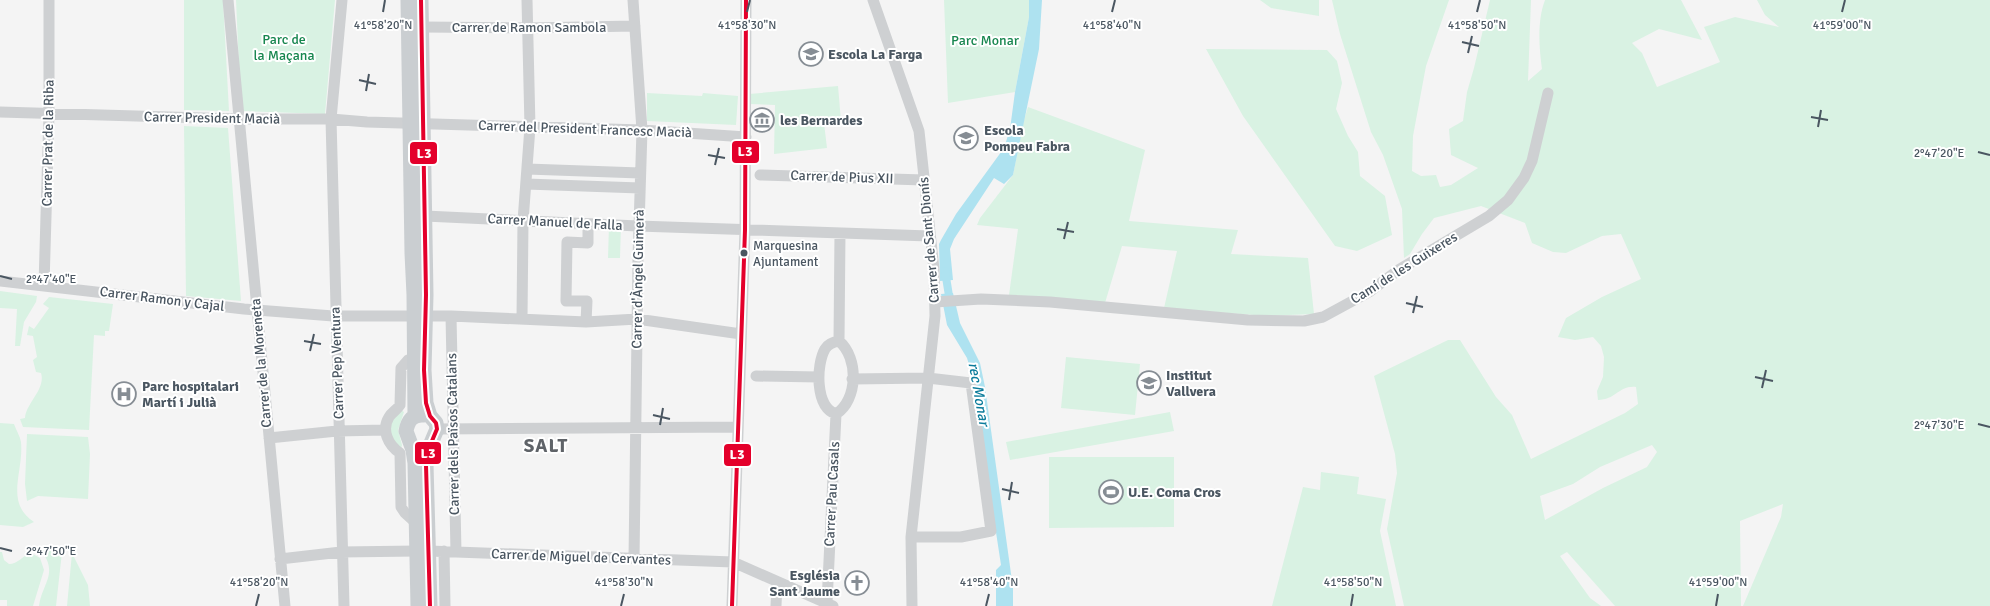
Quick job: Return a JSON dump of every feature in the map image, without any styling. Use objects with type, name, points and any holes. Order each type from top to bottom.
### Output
[{"type":"main road","points":[[408,0],[425,216],[419,316],[414,358],[415,415]]},
{"type":"main road","points":[[421,0],[422,27],[417,124],[419,316],[426,398],[433,429],[426,465],[430,551],[430,606]]},
{"type":"main road","points":[[418,606],[430,551],[416,523],[415,462],[410,440],[406,434],[406,427],[415,415],[424,415],[433,429]]},
{"type":"main road","points":[[410,440],[422,443],[433,429]]},
{"type":"street","name":"Carrer Prat de la Riba","points":[[44,285],[50,0]]},
{"type":"street","name":"Carrer de la Moreneta","points":[[228,0],[285,606]]},
{"type":"street","name":"Carrer Pep Ventura","points":[[342,0],[331,119],[344,606]]},
{"type":"street","points":[[522,320],[523,221],[530,127],[527,0]]},
{"type":"street","name":"Carrer d'Àngel Guimerà","points":[[633,0],[642,130],[638,226],[634,559]]},
{"type":"street","points":[[732,606],[745,230],[746,0]]},
{"type":"street","name":"Carrer de Sant Dionís","points":[[873,0],[919,131],[937,302],[911,536],[912,606]]},
{"type":"street","name":"Carrer de Ramon Sambola","points":[[422,27],[635,26]]},
{"type":"street","name":"Camí de les Guixeres","points":[[937,302],[981,299],[1050,302],[1248,320],[1304,321],[1323,317],[1368,292],[1413,260],[1489,216],[1508,200],[1524,178],[1532,161],[1548,93]]},
{"type":"street","name":"Carrer President Macià","points":[[0,112],[238,119],[331,119],[417,124]]},
{"type":"street","name":"Carrer del President Francesc Macià","points":[[417,124],[642,130],[746,137]]},
{"type":"street","points":[[527,169],[640,173]]},
{"type":"street","name":"Carrer de Pius XII","points":[[760,175],[924,180]]},
{"type":"street","points":[[526,184],[640,188]]},
{"type":"street","name":"Carrer Manuel de Falla","points":[[425,216],[638,226],[929,236]]},
{"type":"street","points":[[586,322],[587,301],[566,301],[567,242],[588,243],[588,224]]},
{"type":"street","points":[[838,341],[840,233]]},
{"type":"street","name":"Carrer Ramon y Cajal","points":[[0,281],[256,310],[335,316],[451,316],[586,322],[637,319],[741,334]]},
{"type":"street","name":"Carrer dels Països Catalans","points":[[451,316],[456,552]]},
{"type":"street","points":[[838,341],[844,345],[850,357],[852,379],[848,402],[836,414],[828,411],[823,404],[820,377],[824,350],[832,342],[838,341]]},
{"type":"street","points":[[414,358],[408,360],[401,368],[400,405],[390,416],[385,430],[389,442],[400,453],[401,507],[416,523]]},
{"type":"street","points":[[756,376],[820,377]]},
{"type":"street","points":[[852,379],[928,378],[971,383],[991,531],[961,537],[911,536]]},
{"type":"street","name":"Carrer Pau Casals","points":[[830,605],[836,414]]},
{"type":"street","points":[[433,429],[738,427]]},
{"type":"street","points":[[269,438],[338,431],[385,430]]},
{"type":"street","points":[[430,551],[445,606]]},
{"type":"street","name":"Carrer de Miguel de Cervantes","points":[[280,559],[343,552],[430,551],[733,562]]},
{"type":"street","points":[[733,562],[830,605]]},
{"type":"street","points":[[776,606],[777,582]]},
{"type":"green space","name":"Parc de la Maçana","points":[[184,0],[223,0],[229,111],[184,110]]},
{"type":"green space","name":"Parc de la Maçana","points":[[236,0],[335,0],[325,114],[241,111]]},
{"type":"green space","name":"Parc Monar","points":[[944,0],[1029,0],[1029,17],[1015,92],[948,103]]},
{"type":"green space","points":[[1260,0],[1319,0],[1319,16],[1271,8]]},
{"type":"green space","points":[[1332,0],[1449,0],[1426,66],[1413,136],[1412,171],[1421,176],[1436,175],[1440,187],[1451,185],[1478,168],[1451,155],[1449,129],[1463,121],[1467,92],[1490,0],[1531,0],[1528,81],[1542,69],[1540,25],[1545,0],[1681,0],[1702,40],[1659,29],[1632,43],[1642,53],[1657,87],[1720,62],[1704,27],[1735,17],[1779,27],[1765,15],[1757,0],[1990,0],[1990,606],[1743,606],[1781,517],[1783,504],[1740,521],[1741,606],[1615,606],[1567,552],[1560,556],[1590,598],[1601,606],[1404,606],[1387,529],[1397,473],[1395,454],[1374,376],[1448,340],[1460,340],[1496,397],[1512,415],[1531,459],[1625,413],[1638,404],[1636,387],[1625,388],[1609,398],[1598,400],[1597,391],[1603,377],[1604,357],[1601,346],[1593,337],[1575,340],[1558,337],[1566,318],[1602,297],[1641,279],[1621,234],[1602,236],[1566,253],[1553,252],[1532,243],[1525,223],[1481,206],[1434,218],[1410,254],[1404,258],[1402,209],[1383,155],[1371,132],[1340,34]],"holes":[[[1652,445],[1657,452],[1647,467],[1603,488],[1545,520],[1540,496],[1573,484],[1600,467]]]},
{"type":"green space","points":[[1206,49],[1327,50],[1337,61],[1342,83],[1336,109],[1348,136],[1358,152],[1360,176],[1385,196],[1392,235],[1357,251],[1335,246],[1243,116]]},
{"type":"green space","points":[[838,86],[841,121],[824,123],[827,148],[774,154],[775,105],[750,104],[749,94]]},
{"type":"green space","points":[[647,93],[702,96],[703,93],[738,96],[736,125],[647,121]]},
{"type":"green space","points":[[1028,107],[1145,150],[1129,221],[1238,230],[1231,254],[1308,258],[1314,314],[1266,316],[1164,308],[1177,251],[1122,246],[1105,303],[1009,295],[1018,229],[977,225],[980,218],[1013,175]]},
{"type":"green space","points":[[184,126],[228,128],[241,301],[186,296]]},
{"type":"green space","points":[[609,225],[621,225],[620,258],[608,258]]},
{"type":"green space","points":[[0,291],[37,296],[36,302],[24,322],[20,346],[15,346],[17,309],[0,308]]},
{"type":"green space","points":[[49,297],[113,304],[109,331],[105,331],[105,336],[94,335],[89,430],[23,427],[20,419],[25,418],[42,379],[41,373],[36,372],[33,360],[37,357],[33,336],[27,335],[29,326],[34,329],[49,308],[43,304]]},
{"type":"green space","points":[[1066,357],[1140,364],[1135,415],[1061,408]]},
{"type":"green space","points":[[401,410],[404,412],[398,430],[402,445],[401,450],[388,434],[394,414]]},
{"type":"green space","points":[[1170,412],[1174,431],[1010,460],[1006,442]]},
{"type":"green space","points":[[0,423],[14,424],[21,442],[17,496],[25,514],[34,522],[23,527],[0,525]]},
{"type":"green space","points":[[27,434],[88,437],[90,454],[88,499],[38,496],[27,501],[25,484]]},
{"type":"green space","name":"U.E. Coma Cros","points":[[1049,457],[1174,457],[1174,527],[1049,528]]},
{"type":"green space","points":[[1321,472],[1359,477],[1357,494],[1386,499],[1380,531],[1396,606],[1272,606],[1303,487],[1320,490]]},
{"type":"green space","points":[[41,550],[58,550],[62,552],[56,606],[39,606],[49,572],[49,566]]},
{"type":"green space","points":[[0,552],[2,552],[4,560],[9,564],[15,563],[31,553],[40,558],[44,570],[33,606],[7,606],[7,600],[0,600]]},
{"type":"green space","points":[[72,553],[88,585],[90,606],[67,606]]},
{"type":"water","points":[[1029,0],[1042,0],[1039,49],[1013,175],[1004,184],[994,178],[954,239],[950,249],[953,280],[940,281],[939,244],[956,214],[1004,148],[1010,129],[1029,17]]},
{"type":"water","points":[[953,293],[960,323],[980,363],[985,387],[1013,588],[1013,606],[996,606],[996,570],[1001,565],[972,375],[967,358],[947,325],[941,294]]},
{"type":"waterway","name":"rec Monar","points":[[945,271],[950,302]]},
{"type":"transit line","name":"L3","points":[[421,0],[426,295],[424,370],[426,403],[437,429],[429,448],[426,465],[430,606]]},
{"type":"transit line","name":"L3","points":[[732,606],[745,230],[746,0]]},
{"type":"place","name":"Escola La Farga","points":[[811,54]]},
{"type":"place","name":"les Bernardes","points":[[762,120]]},
{"type":"place","name":"Escola Pompeu Fabra","points":[[966,138]]},
{"type":"place","name":"Marquesina Ajuntament","points":[[744,253]]},
{"type":"place","name":"Institut Vallvera","points":[[1149,383]]},
{"type":"place","name":"Parc hospitalari Martí i Julià","points":[[124,394]]},
{"type":"place","name":"U.E. Coma Cros","points":[[1111,492]]},
{"type":"place","name":"Església Sant Jaume","points":[[857,583]]},
{"type":"district","name":"SALT","points":[[546,446]]}]
